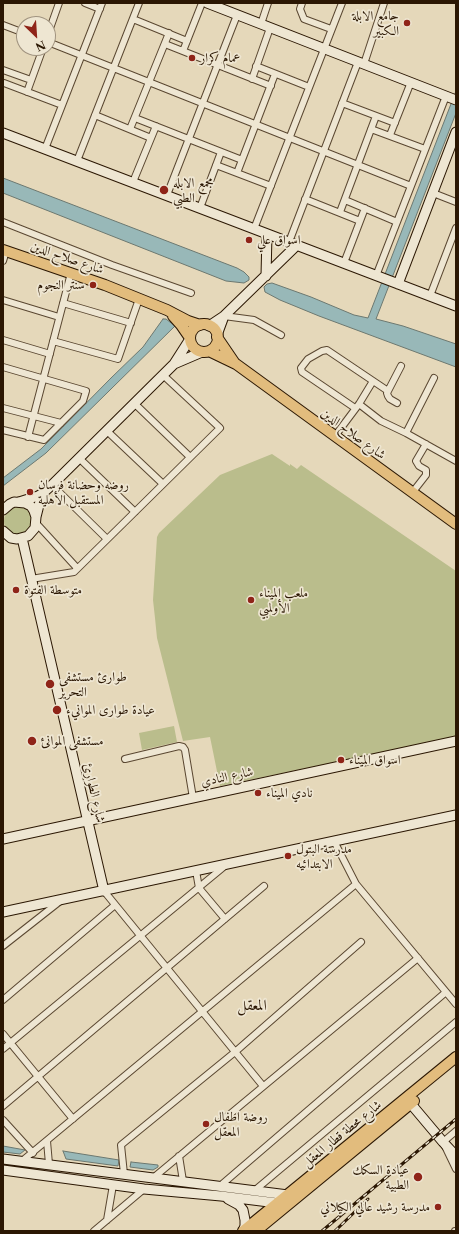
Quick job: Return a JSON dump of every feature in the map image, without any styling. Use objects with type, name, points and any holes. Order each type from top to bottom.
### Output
[{"type":"main road","name":"شارع صلاح الدين","points":[[4,254],[71,273],[105,285],[167,310],[188,321],[204,326]]},
{"type":"main road","name":"شارع صلاح الدين","points":[[167,310],[177,319],[190,339]]},
{"type":"main road","points":[[204,326],[213,328],[217,336],[215,345],[206,351],[194,348],[190,339],[192,331],[204,326]]},
{"type":"main road","name":"شارع صلاح الدين","points":[[217,336],[236,364]]},
{"type":"main road","name":"شارع صلاح الدين","points":[[206,351],[236,364],[456,524]]},
{"type":"main road","name":"شارع محطة قطار المعقل","points":[[291,1197],[456,1057]]},
{"type":"main road","name":"شارع محطة قطار المعقل","points":[[243,1231],[277,1202],[291,1197],[456,1066]]},
{"type":"main road","name":"شارع محطة قطار المعقل","points":[[256,1231],[277,1202]]},
{"type":"street","points":[[45,149],[101,6],[84,3]]},
{"type":"street","points":[[77,161],[139,3]]},
{"type":"street","points":[[183,51],[202,3]]},
{"type":"street","points":[[207,3],[456,100]]},
{"type":"street","points":[[261,24],[268,3]]},
{"type":"street","points":[[302,3],[300,9],[304,18],[331,29]]},
{"type":"street","points":[[254,229],[342,3]]},
{"type":"street","points":[[204,326],[224,316],[266,276],[293,244],[305,199],[342,103],[361,63],[384,3]]},
{"type":"street","points":[[53,16],[57,4]]},
{"type":"street","points":[[167,195],[237,15]]},
{"type":"street","points":[[133,19],[187,41]]},
{"type":"street","points":[[3,25],[16,30]]},
{"type":"street","points":[[252,79],[270,28]]},
{"type":"street","points":[[130,130],[169,33]]},
{"type":"street","points":[[165,44],[270,86]]},
{"type":"street","points":[[56,45],[411,186]]},
{"type":"street","points":[[27,92],[40,56]]},
{"type":"street","points":[[256,66],[309,87]]},
{"type":"street","points":[[31,80],[6,71],[4,85],[62,105]]},
{"type":"street","points":[[237,173],[275,74]]},
{"type":"street","points":[[390,136],[411,82]]},
{"type":"street","points":[[376,276],[446,96]]},
{"type":"street","points":[[342,103],[395,123]]},
{"type":"street","points":[[95,115],[151,138]]},
{"type":"street","points":[[340,212],[376,116]]},
{"type":"street","points":[[135,118],[242,160]]},
{"type":"street","points":[[132,182],[156,126]]},
{"type":"street","points":[[371,129],[425,149]]},
{"type":"street","points":[[398,284],[456,132]]},
{"type":"street","points":[[3,133],[456,306]]},
{"type":"street","points":[[200,208],[221,152]]},
{"type":"street","points":[[216,165],[271,186]]},
{"type":"street","points":[[433,193],[456,202]]},
{"type":"street","points":[[305,199],[360,220]]},
{"type":"street","points":[[345,200],[397,222]]},
{"type":"street","points":[[344,263],[365,208]]},
{"type":"street","points":[[3,222],[112,265],[191,293]]},
{"type":"street","points":[[430,296],[456,228]]},
{"type":"street","points":[[266,276],[267,234]]},
{"type":"street","points":[[28,437],[71,273]]},
{"type":"street","points":[[53,341],[118,359],[140,299]]},
{"type":"street","points":[[3,300],[59,317]]},
{"type":"street","points":[[63,303],[131,323]]},
{"type":"street","points":[[224,316],[254,320],[281,335]]},
{"type":"street","points":[[217,336],[224,316]]},
{"type":"street","points":[[3,510],[10,504],[32,499],[44,493],[174,364],[190,339]]},
{"type":"street","points":[[3,340],[50,354]]},
{"type":"street","points":[[388,391],[327,350],[322,351],[308,359],[301,368],[302,372],[388,425],[406,433],[456,461]]},
{"type":"street","points":[[174,364],[206,351]]},
{"type":"street","points":[[397,403],[388,396],[388,391],[401,366]]},
{"type":"street","points":[[3,367],[86,391],[83,400],[44,440],[3,430]]},
{"type":"street","points":[[31,579],[74,572],[220,428],[163,375]]},
{"type":"street","points":[[406,433],[434,378]]},
{"type":"street","points":[[335,436],[373,381]]},
{"type":"street","points":[[134,403],[190,457]]},
{"type":"street","points":[[3,408],[61,423]]},
{"type":"street","points":[[107,431],[163,484]]},
{"type":"street","points":[[412,492],[426,475],[426,470],[419,466],[416,461],[426,444]]},
{"type":"street","points":[[79,458],[135,512]]},
{"type":"street","points":[[52,485],[107,539]]},
{"type":"street","points":[[4,535],[17,539],[32,533],[39,505],[44,493]]},
{"type":"street","points":[[3,499],[25,503],[30,506],[34,511],[36,520],[78,568]]},
{"type":"street","name":"شارع الطوارئ","points":[[22,538],[104,891]]},
{"type":"street","name":"شارع النادي","points":[[3,839],[456,741]]},
{"type":"street","points":[[125,759],[179,746],[183,747],[185,750],[193,798]]},
{"type":"street","points":[[3,912],[456,815]]},
{"type":"street","points":[[334,841],[356,884],[456,1004]]},
{"type":"street","points":[[3,1049],[228,864]]},
{"type":"street","points":[[196,871],[199,888],[225,919]]},
{"type":"street","points":[[22,1161],[356,884]]},
{"type":"street","points":[[3,1106],[264,886]]},
{"type":"street","points":[[104,891],[263,1086]]},
{"type":"street","points":[[3,946],[62,899]]},
{"type":"street","points":[[3,1000],[115,905]]},
{"type":"street","points":[[107,1220],[113,1185],[119,1173],[121,1145],[234,1052],[361,942]]},
{"type":"street","points":[[153,1178],[418,958]]},
{"type":"street","points":[[220,1186],[446,992]]},
{"type":"street","points":[[254,1191],[456,1022]]},
{"type":"street","points":[[3,1034],[73,1119]]},
{"type":"street","points":[[410,1104],[456,1156]]},
{"type":"street","points":[[3,1120],[33,1153]]},
{"type":"street","points":[[443,1142],[456,1131]]},
{"type":"street","points":[[47,1141],[49,1164],[47,1176]]},
{"type":"street","points":[[443,1142],[456,1169]]},
{"type":"street","points":[[179,1156],[182,1181],[180,1193]]},
{"type":"street","points":[[3,1159],[254,1191],[277,1202]]},
{"type":"street","points":[[5,1173],[47,1176],[144,1189],[277,1202],[291,1197]]},
{"type":"street","points":[[94,1231],[144,1189]]},
{"type":"street","points":[[221,1196],[239,1205],[243,1210],[245,1220],[243,1231]]},
{"type":"green space","points":[[272,454],[297,469],[301,465],[456,571],[456,737],[220,786],[210,737],[183,741],[157,638],[153,600],[157,537],[159,533],[220,475]]},
{"type":"green space","points":[[18,507],[28,511],[32,521],[28,531],[18,535],[8,531],[4,521],[8,511]]},
{"type":"green space","points":[[174,726],[177,742],[142,750],[139,733]]},
{"type":"water","points":[[456,91],[456,113],[376,319],[403,326],[456,344],[456,367],[319,316],[280,300],[265,292],[264,287],[267,284],[272,283],[354,315],[368,318]]},
{"type":"water","points":[[3,178],[237,268],[249,277],[249,280],[244,283],[226,281],[3,193]]},
{"type":"water","points":[[163,319],[166,319],[175,326],[46,453],[3,486],[3,478],[41,449],[143,347]]},
{"type":"water","points":[[3,1146],[25,1150],[20,1154],[3,1152]]},
{"type":"water","points":[[63,1151],[119,1160],[118,1166],[66,1159]]},
{"type":"water","points":[[131,1162],[158,1165],[158,1167],[153,1170],[130,1167]]},
{"type":"railway","points":[[322,1231],[456,1119]]},
{"type":"railway","points":[[335,1231],[368,1199]]},
{"type":"place","name":"جامع الابلة الكبير","points":[[407,23]]},
{"type":"place","name":"عمام كرار","points":[[192,58]]},
{"type":"place","name":"مجمع الابله الطبي","points":[[164,190]]},
{"type":"place","name":"اسواق علي","points":[[249,240]]},
{"type":"place","name":"سنتر النجوم","points":[[93,285]]},
{"type":"place","name":"روضه وحضانة فرسان المستقبل الأهلية","points":[[30,492]]},
{"type":"place","name":"متوسطة الفتوة","points":[[16,590]]},
{"type":"place","name":"ملعب الميناء الأولمبي","points":[[251,600]]},
{"type":"place","name":"طوارئ مستشفى التحرير","points":[[50,684]]},
{"type":"place","name":"عيادة طوارى الموانيء","points":[[57,710]]},
{"type":"place","name":"مستشفى الموانئ","points":[[32,741]]},
{"type":"place","name":"اسواق الميناء","points":[[341,760]]},
{"type":"place","name":"نادي الميناء","points":[[258,793]]},
{"type":"place","name":"مدرسة البتول الابتدائيه","points":[[288,856]]},
{"type":"place","name":"روضة اطفال المعقل","points":[[206,1124]]},
{"type":"place","name":"عيادة السكك الطبية","points":[[418,1177]]},
{"type":"place","name":"مدرسة رشيد عالي الكيلاني","points":[[438,1207]]},
{"type":"district","name":"المعقل","points":[[252,1006]]}]
